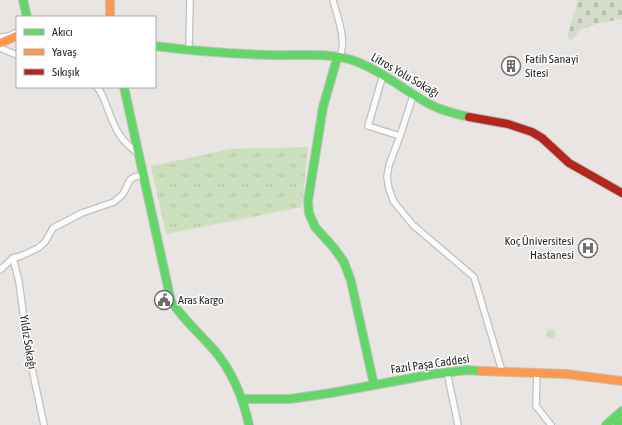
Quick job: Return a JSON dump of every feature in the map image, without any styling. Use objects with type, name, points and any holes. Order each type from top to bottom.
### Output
[{"type":"main road","points":[[23,0],[27,16]]},
{"type":"main road","points":[[110,0],[110,16]]},
{"type":"main road","points":[[0,42],[16,36]]},
{"type":"main road","name":"Litros Yolu Sokağı","points":[[156,42],[189,48]]},
{"type":"main road","name":"Litros Yolu Sokağı","points":[[156,46],[270,55],[347,54],[378,66],[417,93],[449,108],[526,127],[546,136],[572,159],[587,169],[622,187]]},
{"type":"main road","points":[[340,55],[332,75],[323,106],[308,201],[309,213],[315,227],[334,248],[344,262],[351,281],[374,385]]},
{"type":"main road","name":"Litros Yolu Sokağı","points":[[340,55],[383,75],[413,96],[434,107],[459,116],[526,127],[543,139],[569,162],[622,193]]},
{"type":"main road","points":[[124,88],[171,301],[179,314],[215,351],[229,370],[242,399],[249,425]]},
{"type":"main road","name":"Fazıl Paşa Caddesi","points":[[242,399],[290,399],[447,372],[468,370],[537,372],[622,380]]},
{"type":"main road","points":[[606,425],[622,411]]},
{"type":"main road","points":[[611,425],[622,416]]},
{"type":"main road","points":[[618,425],[622,422]]},
{"type":"street","points":[[189,48],[190,0]]},
{"type":"street","points":[[333,0],[342,40],[340,55]]},
{"type":"street","points":[[16,32],[0,42],[16,54]]},
{"type":"street","points":[[383,75],[368,126],[400,136]]},
{"type":"street","points":[[98,88],[102,94],[119,136],[138,153]]},
{"type":"street","points":[[413,96],[389,165],[387,177],[389,189],[393,199],[413,225],[474,278],[502,371]]},
{"type":"street","points":[[0,270],[13,258],[38,248],[45,242],[53,228],[94,208],[114,202],[123,194],[128,181],[134,177],[143,175]]},
{"type":"street","name":"Yıldız Sokağı","points":[[13,258],[19,282],[28,350],[44,425]]},
{"type":"street","points":[[447,372],[458,425]]},
{"type":"street","points":[[537,372],[536,406],[551,425]]},
{"type":"green space","points":[[578,0],[622,0],[622,19],[600,23],[581,29],[571,41],[567,36]]},
{"type":"green space","points":[[308,147],[302,207],[166,234],[151,166],[231,149]]},
{"type":"green space","points":[[551,329],[556,334],[551,339],[546,334]]},
{"type":"traffic: fast","points":[[23,0],[27,16]]},
{"type":"traffic: fast","points":[[156,46],[227,53],[322,55],[352,60],[373,69],[431,105],[445,111],[469,117]]},
{"type":"traffic: fast","points":[[339,57],[336,62],[323,107],[308,201],[309,213],[315,227],[334,248],[344,262],[351,281],[374,385]]},
{"type":"traffic: fast","points":[[124,88],[171,301],[186,320],[214,350],[226,367],[236,385],[244,405],[249,425]]},
{"type":"traffic: fast","points":[[242,399],[290,399],[434,374],[468,370],[481,371]]},
{"type":"traffic: fast","points":[[606,425],[622,411]]},
{"type":"traffic: fast","points":[[618,425],[622,422]]},
{"type":"traffic: slow","points":[[110,0],[110,16]]},
{"type":"traffic: slow","points":[[0,43],[16,36]]},
{"type":"traffic: slow","points":[[481,371],[566,374],[622,381]]},
{"type":"traffic: jam","points":[[469,117],[508,124],[532,132],[542,138],[569,163],[622,193]]},
{"type":"place","name":"Fatih Sanayi Sitesi","points":[[511,66]]},
{"type":"place","name":"Koç Üniversitesi Hastanesi","points":[[588,248]]},
{"type":"place","name":"Aras Kargo","points":[[164,300]]}]
